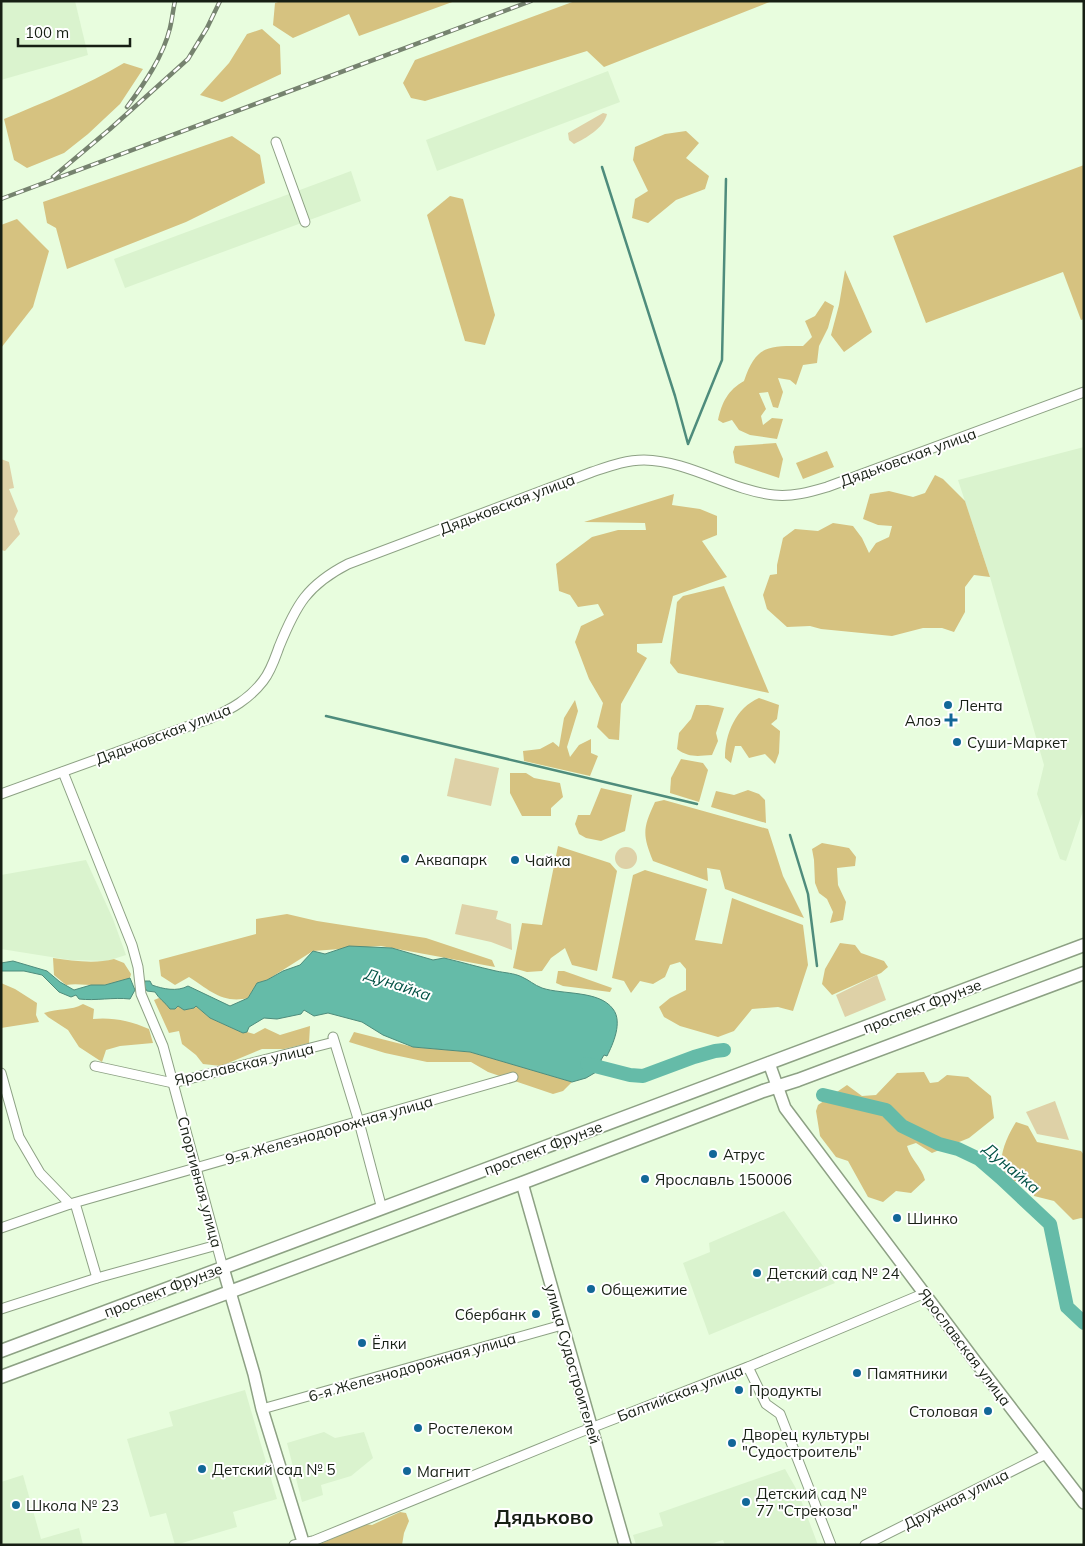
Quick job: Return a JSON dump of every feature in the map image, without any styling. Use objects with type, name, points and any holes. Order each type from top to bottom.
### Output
[{"type":"main road","name":"проспект Фрунзе","points":[[1,1351],[1084,945]]},
{"type":"main road","name":"проспект Фрунзе","points":[[1,1378],[1084,974]]},
{"type":"street","points":[[276,142],[305,222]]},
{"type":"street","name":"Дядьковская улица","points":[[1,794],[211,718],[235,707],[249,697],[265,679],[299,604],[312,587],[328,574],[348,564],[574,479],[621,462],[661,461],[756,491],[790,496],[845,480],[1084,392]]},
{"type":"street","name":"Спортивная улица","points":[[63,772],[132,945],[138,967],[141,994],[163,1046],[300,1544]]},
{"type":"street","name":"Ярославская улица","points":[[95,1066],[173,1083],[334,1039],[360,1122]]},
{"type":"street","name":"Ярославская улица","points":[[769,1063],[785,1108],[1084,1503]]},
{"type":"street","points":[[1,1074],[19,1138],[40,1173],[73,1204],[97,1278]]},
{"type":"street","name":"9-я Железнодорожная улица","points":[[1,1228],[73,1204],[513,1076]]},
{"type":"street","points":[[360,1122],[382,1209]]},
{"type":"street","name":"улица Судостроителей","points":[[522,1183],[625,1545]]},
{"type":"street","points":[[1,1308],[97,1278],[217,1245]]},
{"type":"street","name":"Балтийская улица","points":[[300,1544],[313,1541],[591,1428],[748,1367],[925,1293]]},
{"type":"street","name":"6-я Железнодорожная улица","points":[[262,1409],[562,1325]]},
{"type":"street","points":[[748,1367],[766,1404],[780,1414],[831,1545]]},
{"type":"street","name":"Дружная улица","points":[[865,1545],[1046,1454]]},
{"type":"shaded area","points":[[1,1],[75,1],[88,55],[1,80]]},
{"type":"shaded area","points":[[281,1],[455,1],[359,36],[349,14],[293,38],[273,25],[275,3]]},
{"type":"shaded area","points":[[575,1],[772,1],[604,67],[587,51],[425,101],[411,98],[403,83],[415,60]]},
{"type":"shaded area","points":[[262,29],[280,45],[281,74],[222,102],[200,95],[229,63],[247,34]]},
{"type":"shaded area","points":[[124,63],[143,69],[120,104],[88,134],[64,153],[27,168],[14,160],[4,119],[80,86]]},
{"type":"shaded area","points":[[608,71],[620,102],[437,171],[426,140]]},
{"type":"shaded area","points":[[603,113],[607,114],[605,119],[594,132],[574,144],[569,140],[568,133]]},
{"type":"shaded area","points":[[686,131],[699,143],[686,158],[709,176],[705,189],[676,200],[648,223],[632,218],[635,199],[648,191],[633,160],[635,147],[665,134]]},
{"type":"shaded area","points":[[232,136],[260,155],[265,183],[186,222],[67,269],[56,228],[47,223],[43,202]]},
{"type":"shaded area","points":[[1084,165],[1084,319],[1081,320],[1063,272],[926,323],[893,236]]},
{"type":"shaded area","points":[[351,171],[361,201],[125,288],[114,259]]},
{"type":"shaded area","points":[[450,196],[463,199],[495,315],[485,345],[465,341],[427,215]]},
{"type":"shaded area","points":[[17,219],[49,251],[33,307],[1,348],[1,225]]},
{"type":"shaded area","points":[[845,270],[872,332],[844,352],[831,335],[839,305]]},
{"type":"shaded area","points":[[825,301],[834,306],[828,328],[819,346],[817,363],[803,365],[796,385],[790,380],[778,378],[783,392],[778,408],[773,407],[768,392],[759,393],[766,409],[761,416],[763,425],[772,418],[783,419],[777,439],[750,435],[739,430],[732,420],[723,423],[718,420],[726,397],[744,381],[753,360],[759,354],[765,350],[781,346],[803,346],[812,337],[805,321],[815,316]]},
{"type":"shaded area","points":[[776,443],[783,459],[779,478],[735,463],[733,452],[735,446]]},
{"type":"shaded area","points":[[1084,447],[1084,808],[1066,861],[1060,859],[1037,794],[1044,765],[990,577],[958,480]]},
{"type":"shaded area","points":[[827,451],[834,467],[803,479],[796,463]]},
{"type":"shaded area","points":[[1,459],[9,462],[14,488],[9,489],[18,511],[14,519],[20,534],[5,551],[1,550]]},
{"type":"shaded area","points":[[935,475],[943,479],[965,501],[990,577],[974,575],[965,587],[965,612],[954,632],[942,628],[923,628],[892,636],[821,629],[810,626],[787,627],[767,609],[763,595],[770,575],[777,574],[783,538],[795,529],[818,531],[833,523],[853,526],[862,538],[869,553],[876,543],[889,537],[892,526],[878,525],[863,519],[870,494],[889,491],[913,497],[925,493]]},
{"type":"shaded area","points":[[674,494],[672,505],[700,509],[717,516],[717,535],[702,541],[727,577],[673,596],[662,643],[637,644],[637,652],[647,658],[621,704],[619,740],[609,739],[597,727],[603,703],[589,679],[575,642],[581,626],[604,615],[598,604],[578,607],[570,595],[559,591],[556,564],[592,537],[618,530],[646,530],[645,523],[584,522]]},
{"type":"shaded area","points":[[724,586],[769,693],[678,673],[670,663],[677,602],[683,596]]},
{"type":"shaded area","points":[[759,698],[779,705],[777,719],[771,724],[780,731],[779,753],[775,764],[765,754],[749,758],[741,746],[735,746],[731,763],[725,758],[727,739],[733,722],[744,708]]},
{"type":"shaded area","points":[[575,700],[578,711],[567,747],[570,757],[579,745],[591,739],[591,753],[598,756],[590,776],[524,761],[523,751],[540,749],[553,742],[559,747],[564,718]]},
{"type":"shaded area","points":[[696,705],[724,708],[716,733],[718,741],[712,755],[690,755],[677,749],[679,733],[691,719]]},
{"type":"shaded area","points":[[455,758],[499,768],[491,806],[447,796]]},
{"type":"shaded area","points":[[681,759],[703,763],[708,770],[699,802],[670,793],[671,778]]},
{"type":"shaded area","points":[[510,773],[526,773],[534,778],[560,783],[563,797],[551,808],[551,816],[522,816],[510,793]]},
{"type":"shaded area","points":[[601,788],[632,795],[625,831],[601,841],[586,838],[579,834],[575,824],[578,815],[590,815]]},
{"type":"shaded area","points":[[748,790],[759,794],[765,800],[766,823],[711,807],[716,791],[734,795]]},
{"type":"shaded area","points":[[664,800],[768,829],[783,876],[804,918],[725,889],[720,870],[707,868],[708,881],[653,861],[647,844],[646,825],[655,802]]},
{"type":"shaded area","points":[[822,843],[849,848],[856,857],[855,866],[837,868],[838,885],[846,902],[843,920],[830,923],[833,912],[827,899],[819,893],[815,883],[812,849]]},
{"type":"shaded area","points":[[558,846],[610,863],[617,871],[597,971],[572,965],[565,948],[551,958],[542,971],[527,972],[513,968],[522,923],[542,925]]},
{"type":"shaded area","points":[[622,847],[630,847],[637,854],[637,862],[630,869],[622,869],[615,862],[615,854]]},
{"type":"shaded area","points":[[86,860],[113,919],[126,955],[107,961],[70,960],[1,949],[1,875]]},
{"type":"shaded area","points":[[645,870],[707,889],[695,940],[722,944],[732,898],[803,925],[808,965],[793,1011],[778,1007],[752,1009],[734,1031],[718,1037],[680,1026],[664,1017],[659,1007],[670,998],[686,990],[686,969],[680,962],[670,965],[665,977],[653,984],[640,981],[631,993],[624,981],[612,978],[633,875]]},
{"type":"shaded area","points":[[462,904],[498,911],[496,919],[511,924],[512,950],[491,942],[455,934]]},
{"type":"shaded area","points":[[287,914],[317,921],[426,938],[492,960],[495,967],[381,946],[313,951],[267,980],[257,983],[248,998],[239,999],[217,995],[189,977],[175,985],[161,976],[159,960],[256,934],[256,919]]},
{"type":"shaded area","points":[[840,943],[855,945],[861,953],[884,961],[888,967],[881,973],[832,995],[822,984],[825,969]]},
{"type":"shaded area","points":[[53,958],[92,962],[114,959],[124,963],[131,974],[130,978],[116,983],[66,985],[54,975]]},
{"type":"shaded area","points":[[558,971],[564,971],[612,988],[610,992],[563,986],[556,983]]},
{"type":"shaded area","points":[[877,975],[886,1000],[845,1017],[836,995]]},
{"type":"shaded area","points":[[1,983],[15,989],[37,1003],[36,1015],[39,1022],[1,1028]]},
{"type":"shaded area","points":[[159,998],[184,1010],[196,1006],[210,1018],[243,1033],[254,1034],[265,1028],[280,1035],[310,1026],[309,1043],[284,1049],[262,1049],[221,1066],[203,1064],[196,1055],[182,1044],[179,1031],[169,1033],[154,1000]]},
{"type":"shaded area","points":[[83,1004],[94,1009],[93,1019],[121,1020],[149,1029],[153,1043],[120,1046],[106,1050],[102,1062],[79,1047],[68,1030],[44,1013],[74,1008]]},
{"type":"shaded area","points":[[354,1032],[413,1047],[470,1052],[572,1082],[563,1091],[553,1094],[488,1072],[471,1062],[427,1062],[385,1053],[349,1042]]},
{"type":"shaded area","points":[[924,1072],[930,1083],[938,1082],[947,1075],[968,1077],[991,1096],[994,1118],[969,1138],[932,1153],[916,1143],[907,1146],[925,1180],[911,1193],[896,1191],[883,1202],[868,1197],[848,1161],[836,1157],[820,1136],[816,1111],[818,1105],[847,1085],[862,1096],[876,1095],[897,1073]]},
{"type":"shaded area","points":[[1055,1101],[1069,1140],[1037,1134],[1026,1112]]},
{"type":"shaded area","points":[[1016,1122],[1028,1126],[1037,1142],[1081,1151],[1084,1155],[1084,1219],[1073,1220],[1054,1201],[1034,1196],[1031,1183],[1022,1177],[1014,1182],[1007,1177],[1001,1162],[1002,1154]]},
{"type":"shaded area","name":"Детский сад № 24","points":[[784,1211],[835,1283],[709,1335],[683,1263],[710,1252],[709,1243]]},
{"type":"shaded area","name":"Детский сад № 5","points":[[245,1390],[277,1499],[233,1512],[237,1527],[175,1545],[166,1513],[150,1517],[127,1439],[173,1426],[169,1412]]},
{"type":"shaded area","points":[[324,1432],[335,1438],[364,1432],[373,1458],[351,1476],[321,1485],[323,1495],[302,1502],[287,1443]]},
{"type":"shaded area","name":"Детский сад № 77 \"Стрекоза\"","points":[[785,1469],[798,1492],[818,1545],[725,1545],[723,1540],[707,1545],[636,1545],[633,1535],[663,1526],[659,1513]]},
{"type":"shaded area","name":"Школа № 23","points":[[23,1475],[41,1539],[79,1528],[83,1545],[1,1545],[1,1482]]},
{"type":"shaded area","points":[[400,1512],[406,1513],[409,1521],[402,1545],[318,1545],[365,1524],[372,1525]]},
{"type":"water","points":[[349,946],[392,948],[433,960],[444,958],[516,975],[542,988],[599,999],[613,1009],[617,1020],[616,1033],[612,1045],[607,1056],[604,1055],[601,1060],[603,1068],[586,1078],[572,1082],[470,1052],[413,1047],[383,1035],[362,1022],[328,1013],[314,1016],[304,1010],[301,1014],[277,1019],[264,1018],[249,1027],[247,1032],[243,1033],[210,1018],[196,1006],[184,1010],[178,1006],[175,1009],[170,1009],[155,992],[147,991],[144,986],[145,981],[150,981],[152,985],[165,989],[179,989],[188,986],[230,1006],[248,998],[257,983],[300,965],[313,951],[325,954]]},
{"type":"water","points":[[13,961],[47,971],[60,982],[74,990],[91,985],[105,985],[130,978],[135,990],[130,999],[79,999],[76,995],[71,997],[59,992],[42,975],[24,971],[1,971],[1,963]]},
{"type":"waterway","points":[[602,167],[675,396],[688,444],[722,360],[726,179]]},
{"type":"waterway","points":[[326,716],[697,804]]},
{"type":"waterway","points":[[790,835],[808,894],[817,966]]},
{"type":"waterway","name":"Дунайка","points":[[587,1064],[630,1075],[643,1076],[694,1057],[724,1050]]},
{"type":"waterway","name":"Дунайка","points":[[823,1095],[886,1110],[902,1126],[939,1144],[958,1149],[979,1159],[1001,1178],[1050,1224],[1067,1307],[1084,1323]]},
{"type":"railway","points":[[127,107],[146,80],[163,49],[170,28],[175,1]]},
{"type":"railway","points":[[53,177],[188,59],[207,28],[220,1]]},
{"type":"railway","points":[[1,199],[531,1]]},
{"type":"place","name":"Лента","points":[[948,705]]},
{"type":"place","name":"Алоэ","points":[[951,720]]},
{"type":"place","name":"Суши-Маркет","points":[[957,742]]},
{"type":"place","name":"Аквапарк","points":[[405,859]]},
{"type":"place","name":"Чайка","points":[[515,860]]},
{"type":"place","name":"Атрус","points":[[713,1154]]},
{"type":"place","name":"Ярославль 150006","points":[[645,1179]]},
{"type":"place","name":"Шинко","points":[[897,1218]]},
{"type":"place","name":"Детский сад № 24","points":[[757,1273]]},
{"type":"place","name":"Общежитие","points":[[591,1289]]},
{"type":"place","name":"Сбербанк","points":[[536,1314]]},
{"type":"place","name":"Ёлки","points":[[362,1343]]},
{"type":"place","name":"Памятники","points":[[857,1373]]},
{"type":"place","name":"Продукты","points":[[739,1390]]},
{"type":"place","name":"Столовая","points":[[988,1411]]},
{"type":"place","name":"Ростелеком","points":[[418,1428]]},
{"type":"place","name":"Дворец культуры \"Судостроитель\"","points":[[732,1443]]},
{"type":"place","name":"Детский сад № 5","points":[[202,1469]]},
{"type":"place","name":"Магнит","points":[[407,1471]]},
{"type":"place","name":"Детский сад № 77 \"Стрекоза\"","points":[[746,1502]]},
{"type":"place","name":"Школа № 23","points":[[16,1505]]},
{"type":"district","name":"Дядьково","points":[[544,1516]]}]
